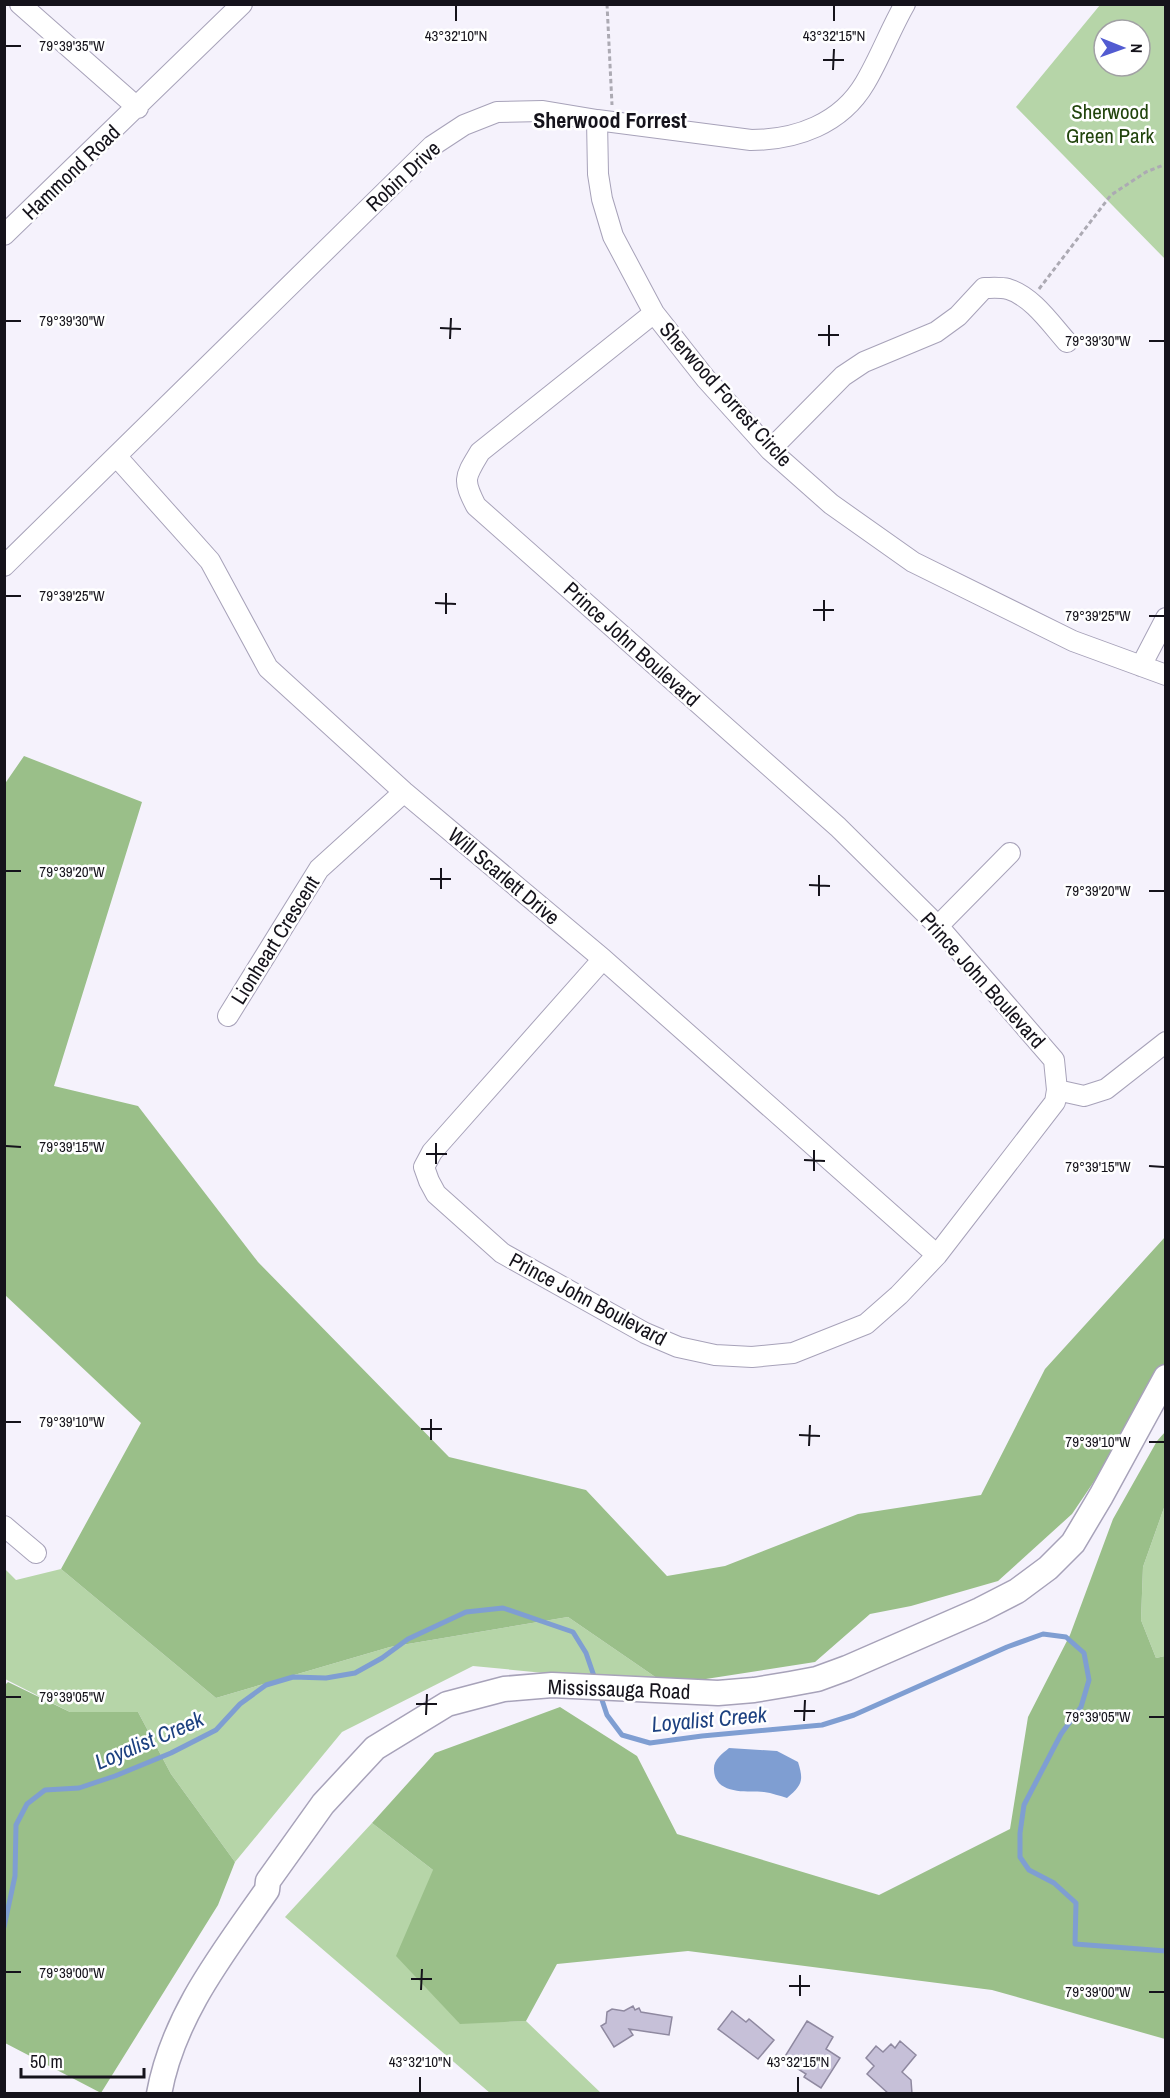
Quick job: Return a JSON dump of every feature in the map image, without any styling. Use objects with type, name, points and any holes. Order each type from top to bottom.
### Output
[{"type":"main road","name":"Mississauga Road","points":[[159,2094],[171,2050],[187,2012],[267,1890],[268,1881],[323,1804],[375,1748],[447,1704],[504,1689],[552,1685],[718,1693],[754,1690],[817,1679],[980,1610],[1017,1591],[1048,1568],[1073,1543],[1166,1377]]},
{"type":"main road","name":"Mississauga Road","points":[[146,2094],[158,2045],[175,2006],[210,1949],[259,1884],[268,1881]]},
{"type":"street","name":"Hammond Road","points":[[20,4],[138,108]]},
{"type":"street","name":"Hammond Road","points":[[4,235],[138,108],[242,4]]},
{"type":"street","name":"Robin Drive","points":[[4,566],[432,146],[464,125],[497,112],[543,111],[751,140],[774,140],[807,132],[837,114],[861,90],[905,4]]},
{"type":"street","name":"Sherwood Forrest Circle","points":[[606,121],[597,174],[613,236],[654,313],[706,379],[770,450],[831,504],[913,562],[1072,641],[1166,675]]},
{"type":"street","points":[[770,450],[843,376],[864,362],[936,333],[958,316],[984,288],[1006,288],[1018,294],[1030,303],[1067,342]]},
{"type":"street","name":"Prince John Boulevard","points":[[603,959],[432,1152],[424,1167],[436,1194],[502,1253],[645,1334],[678,1347],[715,1355],[752,1357],[794,1353],[866,1324],[937,1255],[1055,1102],[1057,1090],[1054,1060],[938,926],[838,827],[476,506],[467,489],[467,474],[480,452],[654,313]]},
{"type":"street","name":"Will Scarlett Drive","points":[[117,457],[210,561],[268,668],[404,792],[603,959],[937,1255]]},
{"type":"street","points":[[1140,666],[1166,618]]},
{"type":"street","name":"Lionheart Crescent","points":[[228,1016],[319,869],[404,792]]},
{"type":"street","points":[[938,926],[1010,853]]},
{"type":"street","points":[[1057,1090],[1084,1096],[1106,1089],[1166,1042]]},
{"type":"street","points":[[4,1526],[36,1553]]},
{"type":"path","points":[[606,121],[610,90],[608,4]]},
{"type":"path","points":[[1030,303],[1111,195],[1146,172],[1166,164]]},
{"type":"green space","name":"Sherwood Green Park","points":[[1100,5],[1165,5],[1165,259],[1016,107]]},
{"type":"green space","points":[[24,756],[142,802],[54,1086],[138,1106],[258,1262],[449,1457],[586,1490],[667,1576],[725,1566],[858,1514],[981,1495],[1045,1369],[1165,1237],[1165,1365],[1124,1437],[1072,1514],[998,1581],[911,1606],[870,1614],[815,1662],[667,1685],[568,1617],[390,1647],[216,1698],[61,1569],[141,1423],[5,1295],[4,785]]},
{"type":"green space","points":[[1165,1432],[1165,1505],[1143,1567],[1141,1620],[1156,1658],[1165,1656],[1165,2039],[992,1990],[688,1951],[557,1964],[526,2021],[460,2024],[396,1956],[433,1870],[372,1823],[435,1753],[560,1707],[637,1756],[677,1834],[879,1895],[1010,1829],[1028,1717],[1070,1635],[1113,1519],[1157,1441]]},
{"type":"green space","points":[[1165,1505],[1165,1656],[1156,1658],[1141,1620],[1143,1567]]},
{"type":"green space","points":[[5,1569],[16,1580],[61,1569],[216,1698],[390,1647],[568,1617],[667,1685],[473,1666],[342,1732],[235,1862],[171,1774],[138,1712],[70,1712],[5,1679]]},
{"type":"green space","points":[[8,1682],[70,1712],[138,1712],[171,1774],[235,1862],[218,1905],[101,2093],[5,2043],[4,1686]]},
{"type":"green space","points":[[372,1823],[433,1870],[459,2023],[526,2021],[601,2093],[490,2093],[285,1917]]},
{"type":"water","points":[[729,1748],[777,1751],[798,1762],[801,1774],[799,1786],[787,1798],[767,1792],[726,1788],[716,1778],[714,1766],[718,1758]]},
{"type":"building","points":[[633,2006],[635,2010],[639,2008],[641,2012],[672,2017],[669,2035],[629,2029],[633,2035],[614,2047],[601,2026],[606,2023],[607,2012],[612,2009],[624,2011]]},
{"type":"building","points":[[732,2011],[746,2022],[749,2019],[774,2040],[758,2059],[718,2029]]},
{"type":"building","points":[[807,2021],[833,2037],[826,2049],[840,2058],[821,2088],[804,2077],[806,2074],[798,2069],[799,2067],[784,2058]]},
{"type":"building","points":[[900,2041],[916,2055],[902,2072],[911,2080],[912,2094],[889,2094],[867,2074],[874,2066],[866,2058],[876,2046],[883,2052],[891,2044],[895,2048]]},
{"type":"waterway","name":"Loyalist Creek","points":[[4,1927],[15,1876],[16,1825],[27,1804],[45,1790],[79,1788],[171,1753],[216,1730],[240,1704],[266,1685],[293,1677],[326,1678],[355,1673],[382,1658],[408,1639],[466,1612],[503,1608],[573,1632],[586,1653],[595,1679]]},
{"type":"waterway","name":"Loyalist Creek","points":[[600,1694],[607,1715],[622,1735],[650,1743],[822,1725],[854,1715],[1007,1647],[1043,1634],[1066,1637],[1084,1653],[1089,1680],[1081,1707],[1061,1734],[1024,1805],[1020,1833],[1020,1857],[1029,1870],[1054,1883],[1076,1903],[1075,1944],[1166,1951]]},
{"type":"district","name":"Sherwood Forrest","points":[[610,120]]}]
